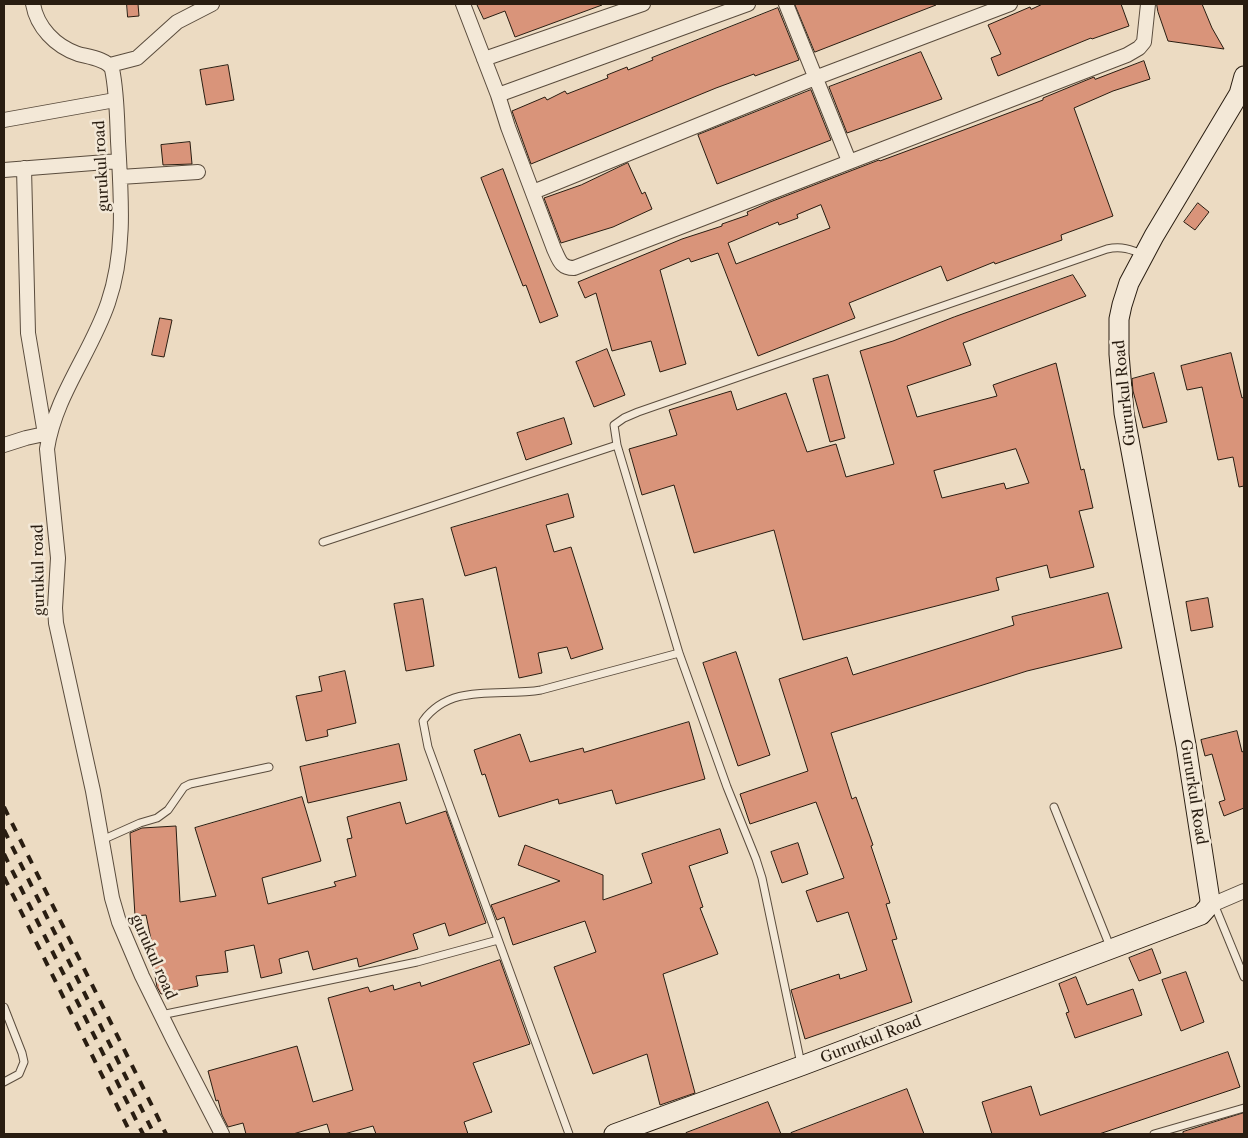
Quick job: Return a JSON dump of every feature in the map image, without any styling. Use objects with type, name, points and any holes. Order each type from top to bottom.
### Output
[{"type":"street","points":[[33,4],[40,24],[62,46],[110,65],[137,58],[178,22],[212,4]]},
{"type":"street","points":[[463,4],[533,192],[565,268],[574,268],[1134,52],[1144,42],[1148,4]]},
{"type":"street","points":[[484,59],[643,4]]},
{"type":"street","points":[[498,95],[748,4]]},
{"type":"street","points":[[786,4],[848,162]]},
{"type":"street","points":[[533,192],[815,78],[1010,4]]},
{"type":"street","name":"gurukul road","points":[[110,65],[113,75],[119,161],[121,233],[116,274],[108,302],[97,330],[47,434],[47,459],[58,558],[56,622],[93,791],[112,898],[119,922],[161,1015],[222,1134]]},
{"type":"street","name":"Gururkul Road","points":[[614,1134],[1111,950],[1200,915],[1212,905],[1186,745],[1124,414],[1119,354],[1119,319],[1129,283],[1239,94],[1244,76]]},
{"type":"street","points":[[4,120],[115,100]]},
{"type":"street","points":[[4,170],[119,161]]},
{"type":"street","points":[[4,445],[47,434],[28,333],[24,168]]},
{"type":"street","points":[[120,177],[198,172]]},
{"type":"street","points":[[1212,905],[1244,891]]},
{"type":"lane","points":[[801,1066],[760,872],[679,653],[616,445],[614,425],[638,412],[1107,249],[1121,247],[1144,255]]},
{"type":"lane","points":[[323,542],[616,445]]},
{"type":"lane","points":[[569,1134],[428,747],[423,722],[441,706],[467,694],[496,692],[526,693],[679,653]]},
{"type":"lane","points":[[102,840],[140,823],[157,818],[168,810],[184,787],[190,784],[269,767]]},
{"type":"lane","points":[[1054,808],[1111,950]]},
{"type":"lane","points":[[1212,905],[1244,977]]},
{"type":"lane","points":[[161,1015],[417,962],[498,940]]},
{"type":"lane","points":[[4,1007],[24,1062],[19,1074],[4,1082]]},
{"type":"lane","points":[[1154,1134],[1244,1108]]},
{"type":"building","points":[[127,4],[138,4],[139,16],[128,17]]},
{"type":"building","points":[[477,4],[602,5],[515,37],[505,11],[484,19]]},
{"type":"building","points":[[795,4],[936,4],[936,5],[815,52]]},
{"type":"building","points":[[1043,4],[1121,4],[1129,26],[1091,38],[998,76],[991,58],[1001,54],[988,25],[1030,7],[1031,9]]},
{"type":"building","points":[[1157,4],[1202,4],[1212,28],[1224,49],[1168,41]]},
{"type":"building","points":[[778,8],[799,60],[716,88],[531,164],[512,111],[545,97],[547,100],[565,91],[567,94],[608,78],[607,75],[627,67],[628,70],[653,60],[652,58]]},
{"type":"building","points":[[921,52],[942,99],[847,133],[829,87]]},
{"type":"building","points":[[1144,61],[1150,79],[1113,91],[1074,108],[1113,216],[1061,235],[1062,240],[995,264],[994,262],[947,281],[941,266],[849,303],[855,318],[758,356],[718,253],[691,262],[689,258],[660,270],[686,364],[660,372],[651,341],[612,351],[596,293],[585,298],[578,282],[682,239],[722,226],[722,224],[748,215],[747,212],[770,202],[1043,100],[1043,98],[1094,77],[1095,79]],"holes":[[[821,205],[830,228],[736,264],[728,243],[778,222],[779,225],[798,218],[797,215]]]},
{"type":"building","points":[[228,65],[234,100],[206,105],[200,70]]},
{"type":"building","points":[[811,90],[831,140],[717,184],[698,135]]},
{"type":"building","points":[[190,142],[192,164],[163,165],[161,145]]},
{"type":"building","points":[[628,163],[642,194],[645,192],[652,209],[613,227],[561,243],[544,198],[581,185]]},
{"type":"building","points":[[503,169],[558,316],[540,323],[526,285],[523,286],[481,178]]},
{"type":"building","points":[[1198,203],[1209,212],[1195,230],[1184,222]]},
{"type":"building","points":[[1073,275],[1086,296],[963,343],[971,365],[907,386],[917,417],[997,396],[993,385],[1056,363],[1081,470],[1084,469],[1093,508],[1079,511],[1094,567],[1050,578],[1047,565],[996,578],[999,590],[803,640],[774,530],[694,553],[674,485],[642,495],[629,449],[677,435],[669,410],[731,391],[737,410],[786,393],[807,452],[836,444],[846,477],[894,464],[860,351],[893,341],[954,317]],"holes":[[[1016,449],[1029,483],[1006,489],[1004,483],[942,498],[934,471]]]},
{"type":"building","points":[[160,318],[172,320],[164,357],[152,355]]},
{"type":"building","points":[[607,349],[625,395],[594,407],[576,362]]},
{"type":"building","points":[[1231,353],[1242,398],[1244,397],[1244,486],[1239,487],[1233,457],[1218,460],[1202,387],[1187,390],[1181,366]]},
{"type":"building","points":[[1154,373],[1167,422],[1143,428],[1133,391],[1132,379]]},
{"type":"building","points":[[828,375],[845,438],[830,442],[813,379]]},
{"type":"building","points":[[564,418],[572,444],[526,460],[517,433]]},
{"type":"building","points":[[568,494],[574,517],[546,525],[554,552],[571,547],[603,649],[571,659],[567,647],[538,653],[542,673],[519,678],[496,567],[465,576],[451,528]]},
{"type":"building","points":[[1108,593],[1122,648],[1027,671],[831,733],[852,799],[856,797],[873,845],[871,846],[890,903],[886,904],[897,939],[892,940],[912,1002],[805,1039],[791,990],[839,974],[840,979],[867,970],[848,912],[817,922],[806,891],[844,878],[816,802],[750,824],[740,794],[808,771],[779,679],[847,657],[853,675],[1014,625],[1012,617]]},
{"type":"building","points":[[1208,598],[1213,627],[1191,631],[1186,602]]},
{"type":"building","points":[[423,599],[434,666],[406,671],[394,604]]},
{"type":"building","points":[[736,652],[770,755],[738,766],[703,663]]},
{"type":"building","points":[[345,671],[356,723],[327,730],[328,736],[306,741],[296,696],[322,691],[319,677]]},
{"type":"building","points":[[689,722],[705,779],[616,804],[612,790],[559,804],[558,799],[499,817],[485,774],[482,775],[474,750],[520,734],[530,762],[583,748],[584,752]]},
{"type":"building","points":[[1237,731],[1242,752],[1244,751],[1244,808],[1224,816],[1219,802],[1225,800],[1212,754],[1205,756],[1201,740]]},
{"type":"building","points":[[399,744],[407,780],[308,803],[300,767]]},
{"type":"building","points":[[302,797],[321,861],[262,878],[268,904],[336,886],[334,882],[356,876],[347,839],[352,838],[347,817],[400,802],[406,824],[446,811],[486,923],[449,936],[445,923],[413,934],[418,949],[359,967],[357,958],[313,970],[308,951],[279,959],[282,973],[261,978],[254,945],[225,951],[228,972],[196,976],[198,986],[161,994],[157,987],[150,949],[153,949],[146,915],[135,916],[130,833],[142,828],[176,826],[180,902],[216,896],[195,828]]},
{"type":"building","points":[[720,829],[728,853],[689,866],[703,907],[700,908],[718,954],[663,974],[695,1093],[660,1105],[647,1054],[593,1074],[554,967],[596,952],[585,921],[513,945],[504,917],[497,920],[491,905],[560,881],[518,865],[525,845],[603,875],[603,900],[652,883],[642,854]]},
{"type":"building","points":[[798,843],[808,874],[782,883],[771,852]]},
{"type":"building","points":[[1152,949],[1161,973],[1139,981],[1129,958]]},
{"type":"building","points":[[500,960],[530,1044],[473,1063],[492,1112],[464,1122],[468,1134],[376,1134],[373,1126],[344,1134],[330,1134],[327,1124],[293,1134],[246,1134],[243,1123],[228,1127],[218,1100],[216,1101],[208,1071],[297,1046],[313,1102],[353,1090],[328,998],[368,987],[370,992],[393,985],[394,990],[420,982],[421,986]]},
{"type":"building","points":[[1186,972],[1204,1022],[1181,1031],[1162,980]]},
{"type":"building","points":[[1076,977],[1087,1005],[1133,989],[1142,1015],[1075,1038],[1066,1013],[1069,1012],[1059,984]]},
{"type":"building","points":[[1228,1052],[1240,1087],[1099,1134],[992,1134],[982,1102],[1031,1086],[1040,1115]]},
{"type":"building","points":[[907,1089],[924,1134],[791,1134],[791,1133]]},
{"type":"building","points":[[768,1102],[781,1134],[686,1134],[686,1133]]},
{"type":"building","points":[[1244,1113],[1244,1134],[1183,1134],[1183,1132]]},
{"type":"railway","points":[[4,807],[166,1134]]},
{"type":"railway","points":[[4,830],[154,1134]]},
{"type":"railway","points":[[4,854],[143,1134]]},
{"type":"railway","points":[[4,877],[131,1134]]}]
